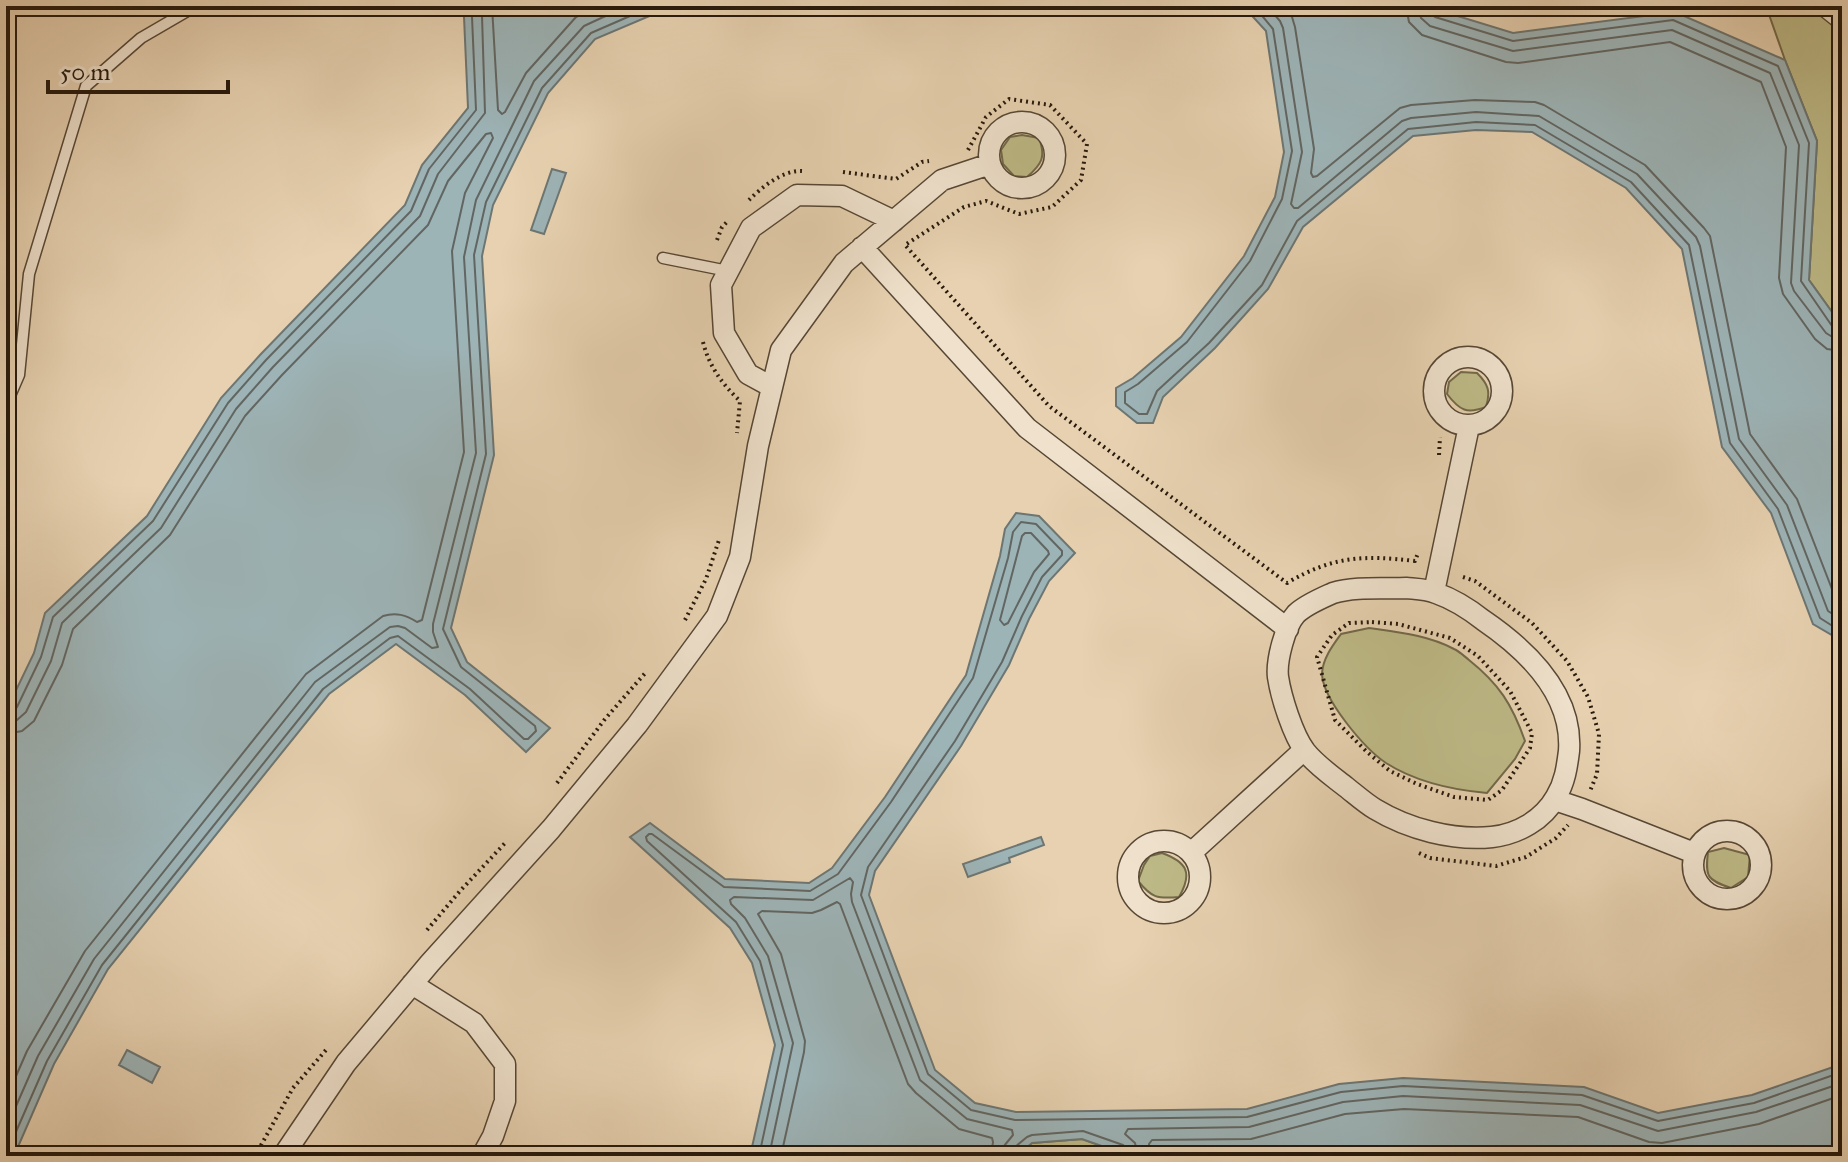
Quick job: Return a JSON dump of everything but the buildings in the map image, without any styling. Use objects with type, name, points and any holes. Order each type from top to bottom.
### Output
[{"type":"street","points":[[283,1156],[346,1063],[412,984],[551,829],[637,725],[717,616],[740,557],[758,446],[781,350],[844,263],[942,180],[990,164]]},
{"type":"street","points":[[772,387],[748,374],[724,333],[719,269],[751,228],[797,195],[842,196],[894,221]]},
{"type":"street","points":[[862,247],[1027,428],[1288,629]]},
{"type":"street","points":[[1434,592],[1469,426]]},
{"type":"street","points":[[1406,588],[1434,592],[1463,605],[1527,654],[1549,681],[1563,709],[1569,738],[1564,782],[1541,817],[1522,829],[1492,837],[1460,836],[1431,832],[1374,809],[1326,772],[1304,750],[1287,714],[1278,675],[1281,652],[1296,614],[1335,593],[1406,588]]},
{"type":"street","points":[[1191,853],[1304,750]]},
{"type":"street","points":[[1555,800],[1694,853]]},
{"type":"street","points":[[412,984],[474,1023],[505,1064],[505,1101],[493,1136],[482,1156]]},
{"type":"lane","points":[[6,405],[19,375],[29,274],[86,86],[141,38],[196,6]]},
{"type":"lane","points":[[1817,6],[1842,26]]},
{"type":"lane","points":[[663,258],[719,269]]},
{"type":"path","points":[[967,151],[986,117],[1009,99],[1050,105],[1087,144],[1081,180],[1052,207],[1019,214],[986,201],[964,207],[905,245],[1049,406],[1287,583],[1333,561],[1375,557],[1415,561],[1420,548]]},
{"type":"path","points":[[840,172],[896,179],[922,162],[937,159]]},
{"type":"path","points":[[740,209],[759,190],[792,170],[808,171]]},
{"type":"path","points":[[719,269],[722,227],[731,218]]},
{"type":"path","points":[[701,335],[707,360],[727,389],[740,401],[736,445]]},
{"type":"path","points":[[1438,466],[1440,437]]},
{"type":"path","points":[[680,628],[706,579],[720,535]]},
{"type":"path","points":[[1416,852],[1430,858],[1496,866],[1526,857],[1556,838],[1582,809],[1597,774],[1599,734],[1588,697],[1567,661],[1532,623],[1475,581],[1463,577]]},
{"type":"path","points":[[1349,623],[1398,624],[1450,638],[1478,656],[1510,691],[1532,733],[1530,748],[1502,790],[1488,800],[1454,797],[1390,771],[1367,752],[1335,720],[1324,679],[1317,657],[1332,635],[1349,623]]},
{"type":"path","points":[[551,793],[605,719],[654,662]]},
{"type":"path","points":[[420,939],[511,837]]},
{"type":"path","points":[[255,1156],[293,1088],[331,1044]]},
{"type":"shaded area","points":[[1766,6],[1842,6],[1842,326],[1809,280],[1817,141]]},
{"type":"shaded area","points":[[1022,135],[1039,138],[1042,150],[1039,164],[1027,177],[1014,176],[1003,164],[1001,150],[1010,137]]},
{"type":"shaded area","points":[[1461,372],[1477,373],[1484,381],[1488,388],[1486,407],[1464,410],[1447,394],[1449,382]]},
{"type":"shaded area","points":[[1369,628],[1423,637],[1456,650],[1489,678],[1503,696],[1525,741],[1515,759],[1487,793],[1435,784],[1398,770],[1377,756],[1346,722],[1329,696],[1324,684],[1323,667],[1341,634]]},
{"type":"shaded area","points":[[1724,848],[1750,855],[1748,877],[1731,888],[1712,880],[1707,867],[1708,852]]},
{"type":"shaded area","points":[[1162,853],[1177,860],[1185,869],[1186,881],[1179,897],[1156,896],[1138,881],[1150,856]]},
{"type":"shaded area","points":[[1082,1139],[1130,1156],[1017,1156],[1032,1143]]},
{"type":"water","points":[[461,6],[673,6],[595,39],[548,93],[493,205],[482,256],[494,455],[451,628],[467,662],[550,728],[526,752],[465,695],[396,644],[329,694],[108,969],[54,1064],[14,1156],[6,1156],[6,711],[34,653],[45,613],[147,516],[221,398],[405,205],[422,165],[468,108]]},
{"type":"water","points":[[1243,6],[1425,6],[1513,33],[1675,12],[1785,60],[1817,141],[1809,280],[1842,326],[1842,641],[1813,624],[1771,513],[1722,447],[1682,249],[1626,188],[1532,132],[1476,130],[1413,136],[1303,227],[1268,289],[1215,348],[1163,397],[1153,423],[1137,423],[1116,406],[1116,388],[1133,378],[1181,337],[1244,256],[1275,197],[1284,152],[1266,31]]},
{"type":"water","points":[[552,169],[566,173],[544,234],[531,230]]},
{"type":"water","points":[[1016,513],[1039,516],[1075,553],[1049,581],[1009,665],[961,746],[875,871],[869,895],[935,1070],[975,1103],[1016,1112],[1247,1109],[1339,1084],[1403,1078],[1584,1087],[1658,1113],[1752,1095],[1842,1064],[1842,1156],[1130,1156],[1082,1139],[1032,1143],[1017,1156],[750,1156],[775,1045],[752,963],[730,928],[630,837],[650,823],[725,879],[809,883],[832,868],[885,797],[966,675],[1005,529]]},
{"type":"water","points":[[1041,837],[1044,845],[1009,858],[1010,862],[968,877],[963,864]]},
{"type":"water","points":[[127,1050],[160,1067],[152,1083],[119,1065]]}]
